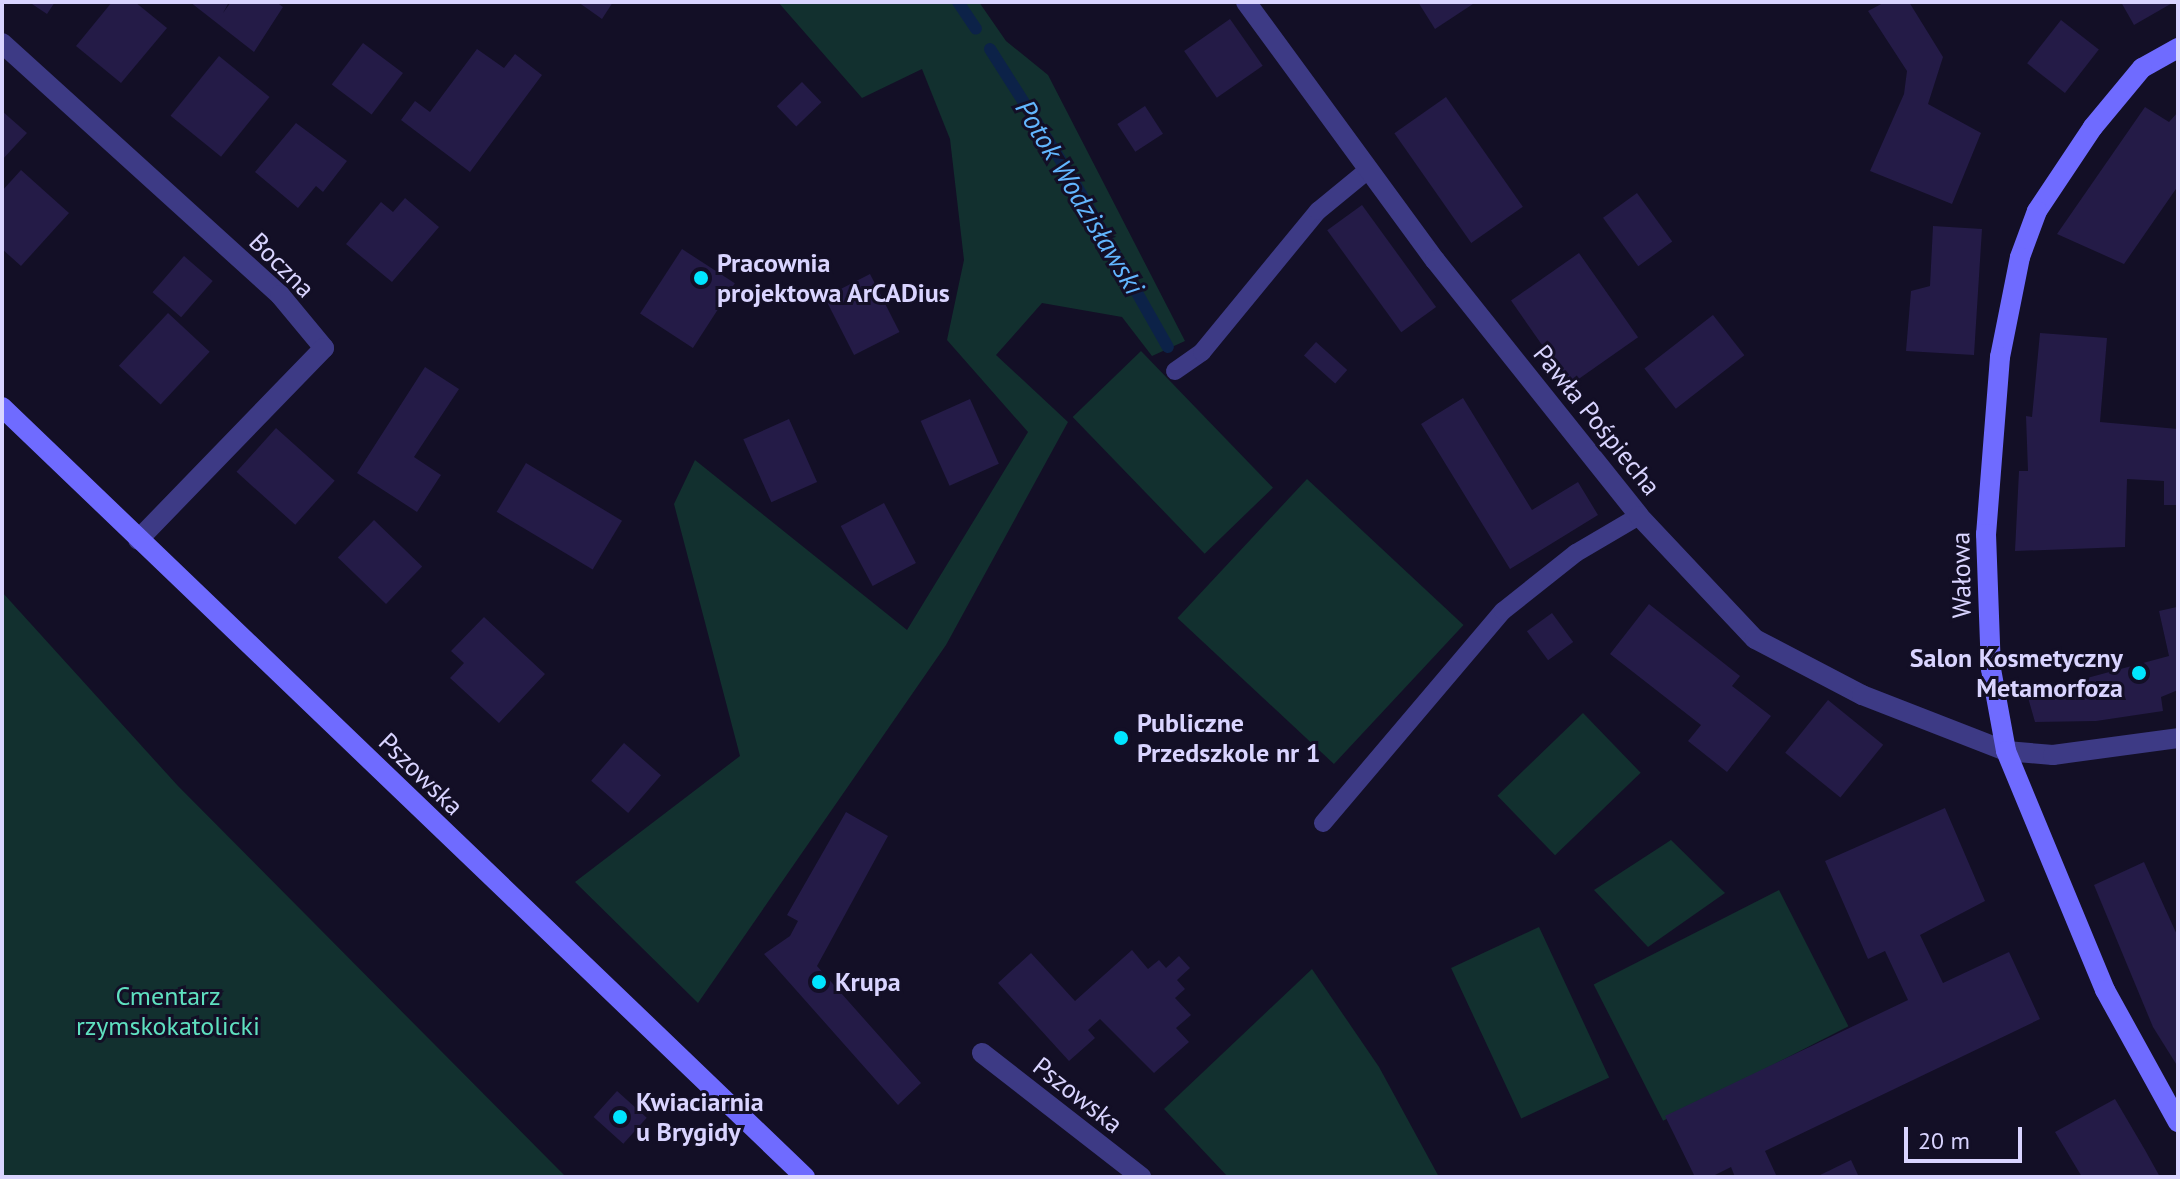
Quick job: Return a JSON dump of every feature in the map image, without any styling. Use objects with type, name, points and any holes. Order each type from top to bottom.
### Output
[{"type":"street","name":"Pawła Pośpiecha","points":[[1246,2],[1368,170],[1639,516],[1755,639],[1862,695],[2006,751],[2053,755],[2178,738]]},
{"type":"street","name":"Boczna","points":[[2,43],[280,295],[324,348],[138,540]]},
{"type":"street","name":"Wałowa","points":[[2178,48],[2142,68],[2059,176],[2037,211],[2011,295],[2000,357],[1986,534],[1991,669],[2006,751],[2105,990],[2178,1122]]},
{"type":"street","name":"Pszowska","points":[[2,407],[805,1177]]},
{"type":"street","name":"Pszowska","points":[[982,1053],[1141,1177]]},
{"type":"lane","points":[[1175,371],[1202,352],[1318,211],[1368,170]]},
{"type":"lane","points":[[1323,823],[1503,611],[1576,553],[1639,516]]},
{"type":"green space","points":[[778,2],[979,2],[1006,41],[1048,75],[1185,341],[1152,356],[1122,317],[1042,303],[996,355],[1068,422],[946,645],[698,1003],[575,882],[740,756],[674,504],[695,460],[907,630],[1028,432],[947,340],[964,260],[950,139],[922,69],[862,98]]},
{"type":"green space","points":[[1141,351],[1273,488],[1205,554],[1073,417]]},
{"type":"green space","points":[[1307,479],[1464,625],[1334,764],[1177,618]]},
{"type":"green space","name":"Cmentarz rzymskokatolicki","points":[[2,592],[178,786],[566,1177],[2,1177]]},
{"type":"green space","points":[[1583,713],[1641,773],[1555,855],[1497,796]]},
{"type":"green space","points":[[1671,840],[1725,893],[1648,947],[1594,890]]},
{"type":"green space","points":[[1779,890],[1848,1026],[1663,1121],[1594,984]]},
{"type":"green space","points":[[1539,927],[1609,1077],[1521,1118],[1451,968]]},
{"type":"green space","points":[[1312,969],[1379,1067],[1439,1177],[1228,1177],[1164,1109]]},
{"type":"building","points":[[29,2],[55,2],[47,14]]},
{"type":"building","points":[[112,2],[135,2],[167,28],[121,83],[76,46]]},
{"type":"building","points":[[190,2],[229,2],[223,13],[231,2],[276,2],[283,7],[254,52]]},
{"type":"building","points":[[578,2],[613,2],[602,19]]},
{"type":"building","points":[[1418,2],[1476,2],[1435,29]]},
{"type":"building","points":[[1885,2],[1909,2],[1943,57],[1928,104],[1981,133],[1952,204],[1870,171],[1904,94],[1907,71],[1868,11]]},
{"type":"building","points":[[2121,2],[2174,2],[2134,25]]},
{"type":"building","points":[[1230,19],[1263,66],[1217,98],[1184,51]]},
{"type":"building","points":[[2061,20],[2099,50],[2065,93],[2027,63]]},
{"type":"building","points":[[363,43],[403,73],[372,115],[332,85]]},
{"type":"building","points":[[477,49],[504,68],[515,54],[542,75],[470,172],[401,120],[415,101],[430,112]]},
{"type":"building","points":[[219,56],[270,97],[221,157],[171,116]]},
{"type":"building","points":[[802,82],[821,102],[796,126],[777,106]]},
{"type":"building","points":[[1446,97],[1523,207],[1471,243],[1394,133]]},
{"type":"building","points":[[1145,106],[1163,134],[1135,152],[1117,124]]},
{"type":"building","points":[[2145,107],[2169,122],[2178,112],[2178,186],[2124,264],[2057,234]]},
{"type":"building","points":[[2,111],[27,133],[2,160]]},
{"type":"building","points":[[296,123],[347,161],[323,192],[316,186],[298,208],[255,172]]},
{"type":"building","points":[[21,170],[69,213],[21,266],[2,249],[2,191]]},
{"type":"building","points":[[1637,193],[1672,242],[1638,266],[1603,218]]},
{"type":"building","points":[[405,198],[439,227],[392,282],[346,244],[381,202],[393,212]]},
{"type":"building","points":[[1362,205],[1436,307],[1401,332],[1327,230]]},
{"type":"building","points":[[1933,226],[1982,229],[1974,355],[1906,351],[1911,291],[1930,286]]},
{"type":"building","points":[[682,249],[735,283],[693,348],[640,314]]},
{"type":"building","points":[[1579,253],[1638,337],[1570,385],[1511,301]]},
{"type":"building","points":[[184,256],[213,281],[181,317],[153,292]]},
{"type":"building","points":[[870,274],[900,332],[854,355],[825,297]]},
{"type":"building","points":[[168,313],[210,352],[161,405],[119,366]]},
{"type":"building","points":[[1713,315],[1744,355],[1676,409],[1644,369]]},
{"type":"building","points":[[2040,333],[2107,338],[2100,422],[2178,429],[2178,505],[2164,505],[2164,481],[2127,479],[2125,547],[2015,551],[2019,471],[2028,471],[2026,416],[2032,417]]},
{"type":"building","points":[[1316,342],[1347,370],[1335,383],[1304,355]]},
{"type":"building","points":[[425,367],[459,389],[414,457],[441,475],[417,512],[357,473]]},
{"type":"building","points":[[1463,398],[1532,510],[1578,482],[1598,515],[1510,569],[1421,424]]},
{"type":"building","points":[[970,399],[999,464],[950,486],[921,421]]},
{"type":"building","points":[[789,419],[817,482],[771,502],[743,439]]},
{"type":"building","points":[[276,428],[335,481],[295,525],[237,472]]},
{"type":"building","points":[[526,463],[622,521],[593,570],[497,512]]},
{"type":"building","points":[[884,503],[916,563],[873,586],[841,526]]},
{"type":"building","points":[[374,520],[422,567],[386,604],[338,557]]},
{"type":"building","points":[[1649,604],[1740,676],[1732,686],[1771,716],[1727,772],[1688,741],[1701,725],[1610,654]]},
{"type":"building","name":"Salon Kosmetyczny Metamorfoza","points":[[2177,607],[2178,690],[2161,697],[2163,711],[2096,721],[2035,722],[2027,694],[2169,656],[2159,611]]},
{"type":"building","points":[[1552,613],[1573,642],[1548,660],[1527,631]]},
{"type":"building","points":[[484,617],[545,674],[499,723],[450,678],[464,663],[451,651]]},
{"type":"building","points":[[1828,700],[1883,745],[1840,798],[1785,753]]},
{"type":"building","points":[[624,743],[661,775],[628,813],[591,781]]},
{"type":"building","points":[[1945,808],[1985,901],[1920,935],[1943,983],[2009,952],[2040,1019],[1765,1151],[1777,1177],[1735,1177],[1731,1167],[1711,1177],[1695,1177],[1665,1116],[1908,1000],[1885,951],[1868,959],[1825,861]]},
{"type":"building","points":[[846,812],[888,836],[817,966],[921,1083],[898,1105],[764,954],[790,936],[798,921],[787,915]]},
{"type":"building","points":[[2144,862],[2178,937],[2178,1067],[2153,1027],[2094,885]]},
{"type":"building","points":[[1132,950],[1148,969],[1159,960],[1166,968],[1179,956],[1190,968],[1177,980],[1185,989],[1175,998],[1191,1015],[1176,1028],[1189,1042],[1154,1073],[1100,1019],[1088,1030],[1095,1038],[1069,1061],[998,983],[1031,953],[1075,1001]]},
{"type":"building","name":"Kwiaciarnia u Brygidy","points":[[617,1091],[647,1118],[623,1144],[594,1117]]},
{"type":"building","points":[[2115,1099],[2160,1177],[2082,1177],[2055,1132]]},
{"type":"building","points":[[1851,1160],[1859,1177],[1816,1177]]},
{"type":"waterway","name":"Potok Wodzisławski","points":[[958,2],[976,29]]},
{"type":"waterway","name":"Potok Wodzisławski","points":[[990,49],[1073,180],[1168,347]]},
{"type":"place","name":"Pracownia projektowa ArCADius","points":[[701,278]]},
{"type":"place","name":"Salon Kosmetyczny Metamorfoza","points":[[2139,673]]},
{"type":"place","name":"Publiczne Przedszkole nr 1","points":[[1121,738]]},
{"type":"place","name":"Krupa","points":[[819,982]]},
{"type":"place","name":"Kwiaciarnia u Brygidy","points":[[620,1117]]}]
